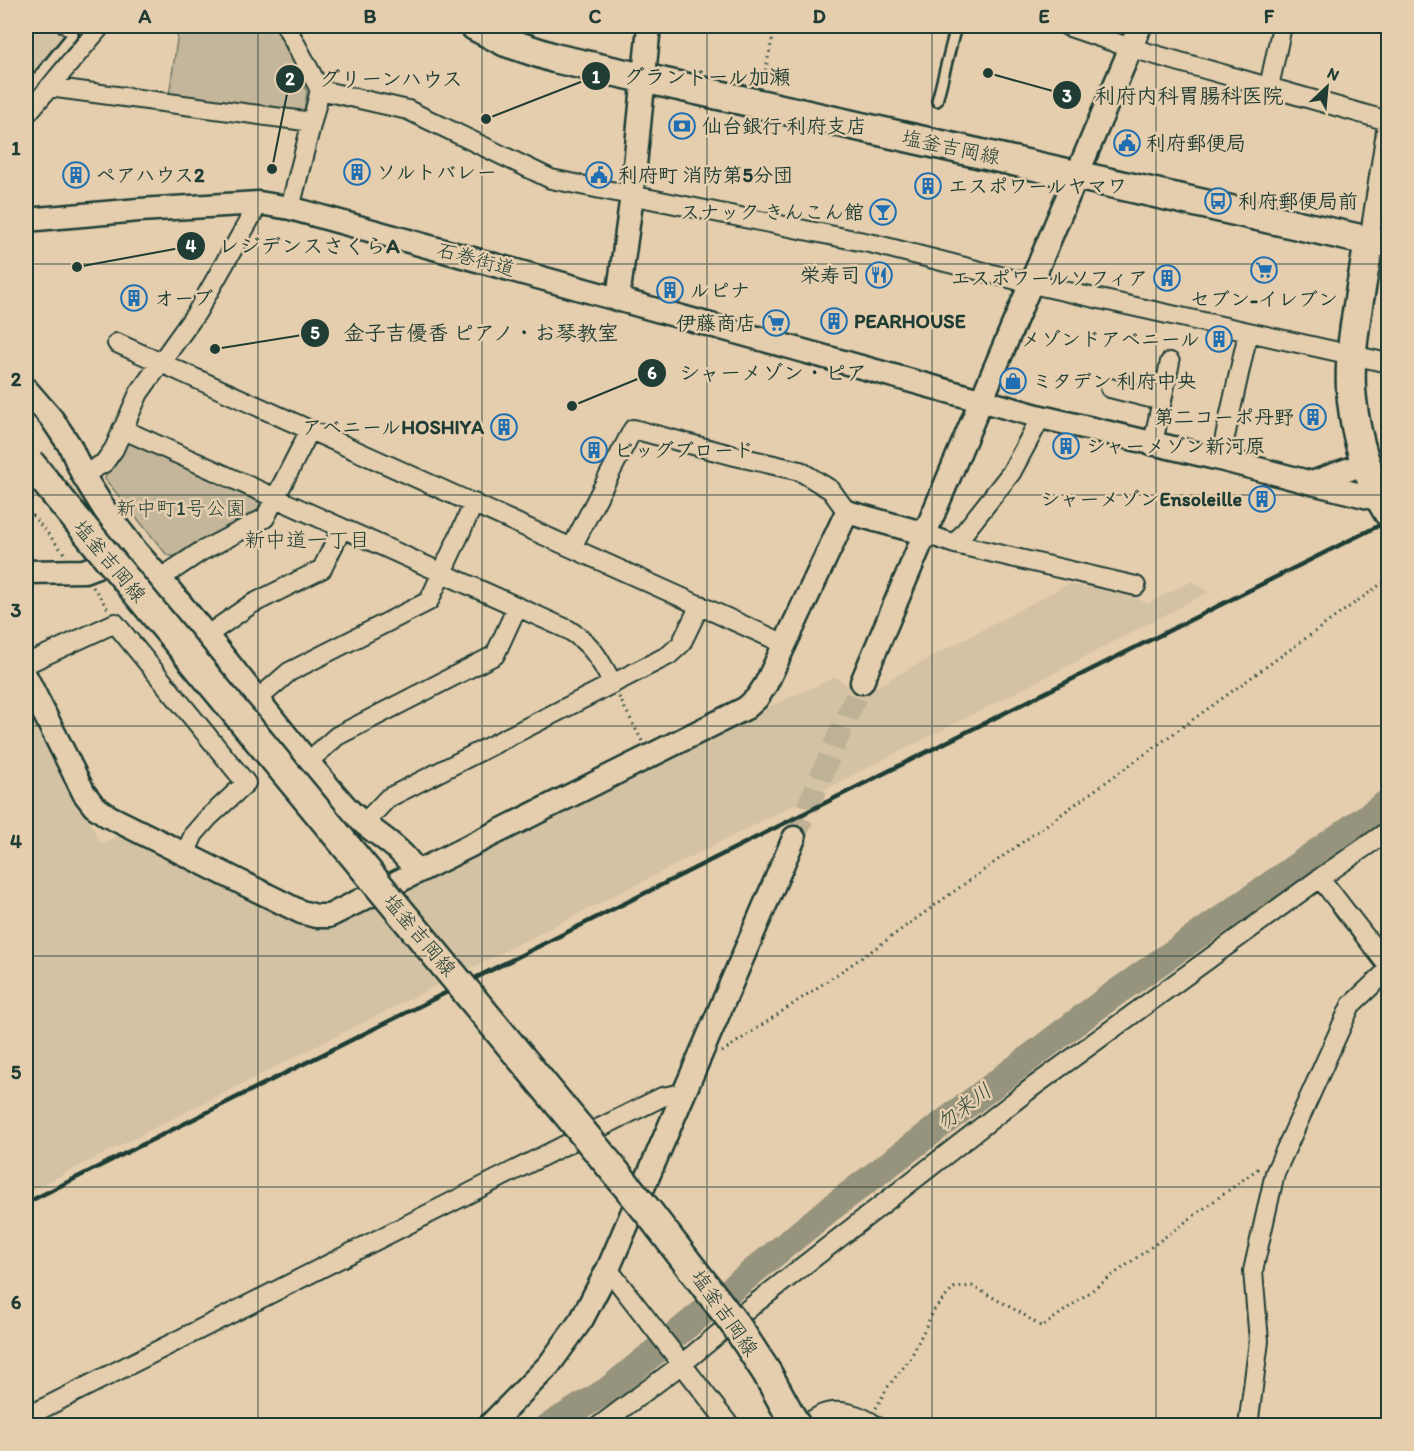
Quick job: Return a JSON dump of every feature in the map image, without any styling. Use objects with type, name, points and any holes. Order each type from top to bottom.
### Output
[{"type":"main road","name":"塩釜吉岡線","points":[[475,26],[507,42],[554,58],[1379,243]]},
{"type":"main road","points":[[1379,243],[1352,355],[1352,399],[1366,463],[1385,506]]},
{"type":"main road","name":"塩釜吉岡線","points":[[27,460],[650,1214],[737,1327],[767,1373],[796,1425]]},
{"type":"street","points":[[26,116],[101,26]]},
{"type":"street","points":[[286,26],[320,90],[290,208]]},
{"type":"street","points":[[618,298],[632,195],[648,26]]},
{"type":"street","points":[[1067,26],[1131,48],[1388,120],[1379,243]]},
{"type":"street","points":[[862,682],[1140,26]]},
{"type":"street","points":[[1269,87],[1282,26]]},
{"type":"street","points":[[49,87],[312,122]]},
{"type":"street","points":[[320,90],[408,110],[551,179],[874,244],[1032,284],[1389,363]]},
{"type":"street","points":[[83,475],[104,463],[114,449],[139,393],[197,312],[259,203]]},
{"type":"street","name":"石巻街道","points":[[26,220],[259,203],[290,208],[1041,417],[1220,459],[1312,483],[1385,506]]},
{"type":"street","points":[[1220,459],[1248,333]]},
{"type":"street","points":[[117,344],[785,644]]},
{"type":"street","points":[[1153,443],[1170,362]]},
{"type":"street","points":[[1110,388],[1162,401]]},
{"type":"street","points":[[26,389],[52,419],[70,446],[83,475],[106,512],[136,551],[161,578],[348,809],[398,849],[411,862],[416,872]]},
{"type":"street","points":[[955,544],[1011,473],[1041,417]]},
{"type":"street","points":[[122,429],[569,630],[585,641],[594,651],[613,684]]},
{"type":"street","points":[[572,547],[633,429],[800,471],[831,490],[847,512],[955,544],[1136,586]]},
{"type":"street","points":[[161,578],[200,552],[266,518],[309,430]]},
{"type":"street","points":[[1312,483],[1366,463]]},
{"type":"street","points":[[258,699],[289,672],[429,602],[474,503]]},
{"type":"street","points":[[26,677],[84,793],[94,806],[108,816],[301,912],[316,916],[329,916],[746,708],[757,698],[766,684],[847,512]]},
{"type":"street","points":[[206,636],[250,605],[322,569],[342,528]]},
{"type":"street","points":[[26,572],[84,572],[136,551]]},
{"type":"street","points":[[365,822],[388,798],[669,656],[681,644],[700,605]]},
{"type":"street","points":[[309,761],[337,736],[495,655],[517,607]]},
{"type":"street","points":[[26,664],[115,623],[246,783],[194,834],[185,854]]},
{"type":"street","points":[[599,1425],[1034,1086],[1320,878],[1389,831]]},
{"type":"street","points":[[489,1425],[549,1365],[582,1319],[608,1269],[794,838]]},
{"type":"street","points":[[1248,1425],[1259,1341],[1253,1271],[1275,1173],[1351,1005],[1389,968],[1320,878]]},
{"type":"street","points":[[26,1417],[621,1117],[662,1097],[683,1093]]},
{"type":"street","points":[[608,1269],[730,1425]]},
{"type":"street","points":[[804,1425],[823,1414],[837,1412],[852,1414],[873,1423]]},
{"type":"lane","points":[[26,92],[73,34],[62,26]]},
{"type":"lane","points":[[937,101],[956,26]]},
{"type":"path","points":[[761,91],[775,26]]},
{"type":"path","points":[[704,1044],[721,1052],[870,952],[1389,579]]},
{"type":"path","points":[[613,684],[650,756]]},
{"type":"path","points":[[873,1423],[887,1388],[910,1359],[935,1308],[954,1288],[972,1286],[1042,1327],[1286,1148]]},
{"type":"shaded area","points":[[26,26],[91,26],[26,102]]},
{"type":"shaded area","points":[[1192,581],[1209,592],[1033,684],[26,1193],[26,696],[101,844],[120,834],[332,924],[369,911],[521,831],[757,712],[836,677],[848,685],[877,686],[1068,584],[1133,595],[1147,604]]},
{"type":"green space","points":[[179,26],[275,26],[307,92],[304,111],[169,96]]},
{"type":"green space","name":"新中町1号公園","points":[[133,442],[259,500],[263,509],[178,557],[167,555],[105,479],[114,456]]},
{"type":"waterway","name":"勿来川","points":[[549,1426],[608,1390],[827,1211],[1107,999],[1388,802]]},
{"type":"tunnel","points":[[794,838],[862,682]]},
{"type":"railway","points":[[26,1203],[1388,521]]},
{"type":"place","name":"利府内科胃腸科医院","points":[[988,73]]},
{"type":"place","name":"グランドール加瀬","points":[[486,119]]},
{"type":"place","name":"仙台銀行 利府支店","points":[[682,126]]},
{"type":"place","name":"利府郵便局","points":[[1127,143]]},
{"type":"place","name":"グリーンハウス","points":[[272,169]]},
{"type":"place","name":"ソルトバレー","points":[[357,172]]},
{"type":"place","name":"ペアハウス2","points":[[76,175]]},
{"type":"place","name":"利府町 消防第5分団","points":[[599,175]]},
{"type":"place","name":"エスポワールヤマワ","points":[[928,186]]},
{"type":"place","name":"利府郵便局前","points":[[1218,201]]},
{"type":"place","name":"スナック きんこん館","points":[[883,212]]},
{"type":"place","name":"レジデンスさくらA","points":[[77,267]]},
{"type":"place","name":"セブン-イレブン","points":[[1264,270]]},
{"type":"place","name":"栄寿司","points":[[879,275]]},
{"type":"place","name":"エスポワールソフィア","points":[[1167,278]]},
{"type":"place","name":"ルピナ","points":[[670,290]]},
{"type":"place","name":"オーブ","points":[[134,298]]},
{"type":"place","name":"PEARHOUSE","points":[[834,321]]},
{"type":"place","name":"伊藤商店","points":[[776,323]]},
{"type":"place","name":"メゾンドアベニール","points":[[1219,339]]},
{"type":"place","name":"金子吉優香 ピアノ・お琴教室","points":[[215,349]]},
{"type":"place","name":"ミタデン 利府中央","points":[[1013,381]]},
{"type":"place","name":"シャーメゾン・ピア","points":[[572,406]]},
{"type":"place","name":"第二コーポ丹野","points":[[1313,417]]},
{"type":"place","name":"アベニールHOSHIYA","points":[[504,427]]},
{"type":"place","name":"シャーメゾン新河原","points":[[1066,446]]},
{"type":"place","name":"ビッグブロード","points":[[594,450]]},
{"type":"place","name":"シャーメゾンEnsoleille","points":[[1262,499]]},
{"type":"district","name":"新中道一丁目","points":[[307,540]]}]
